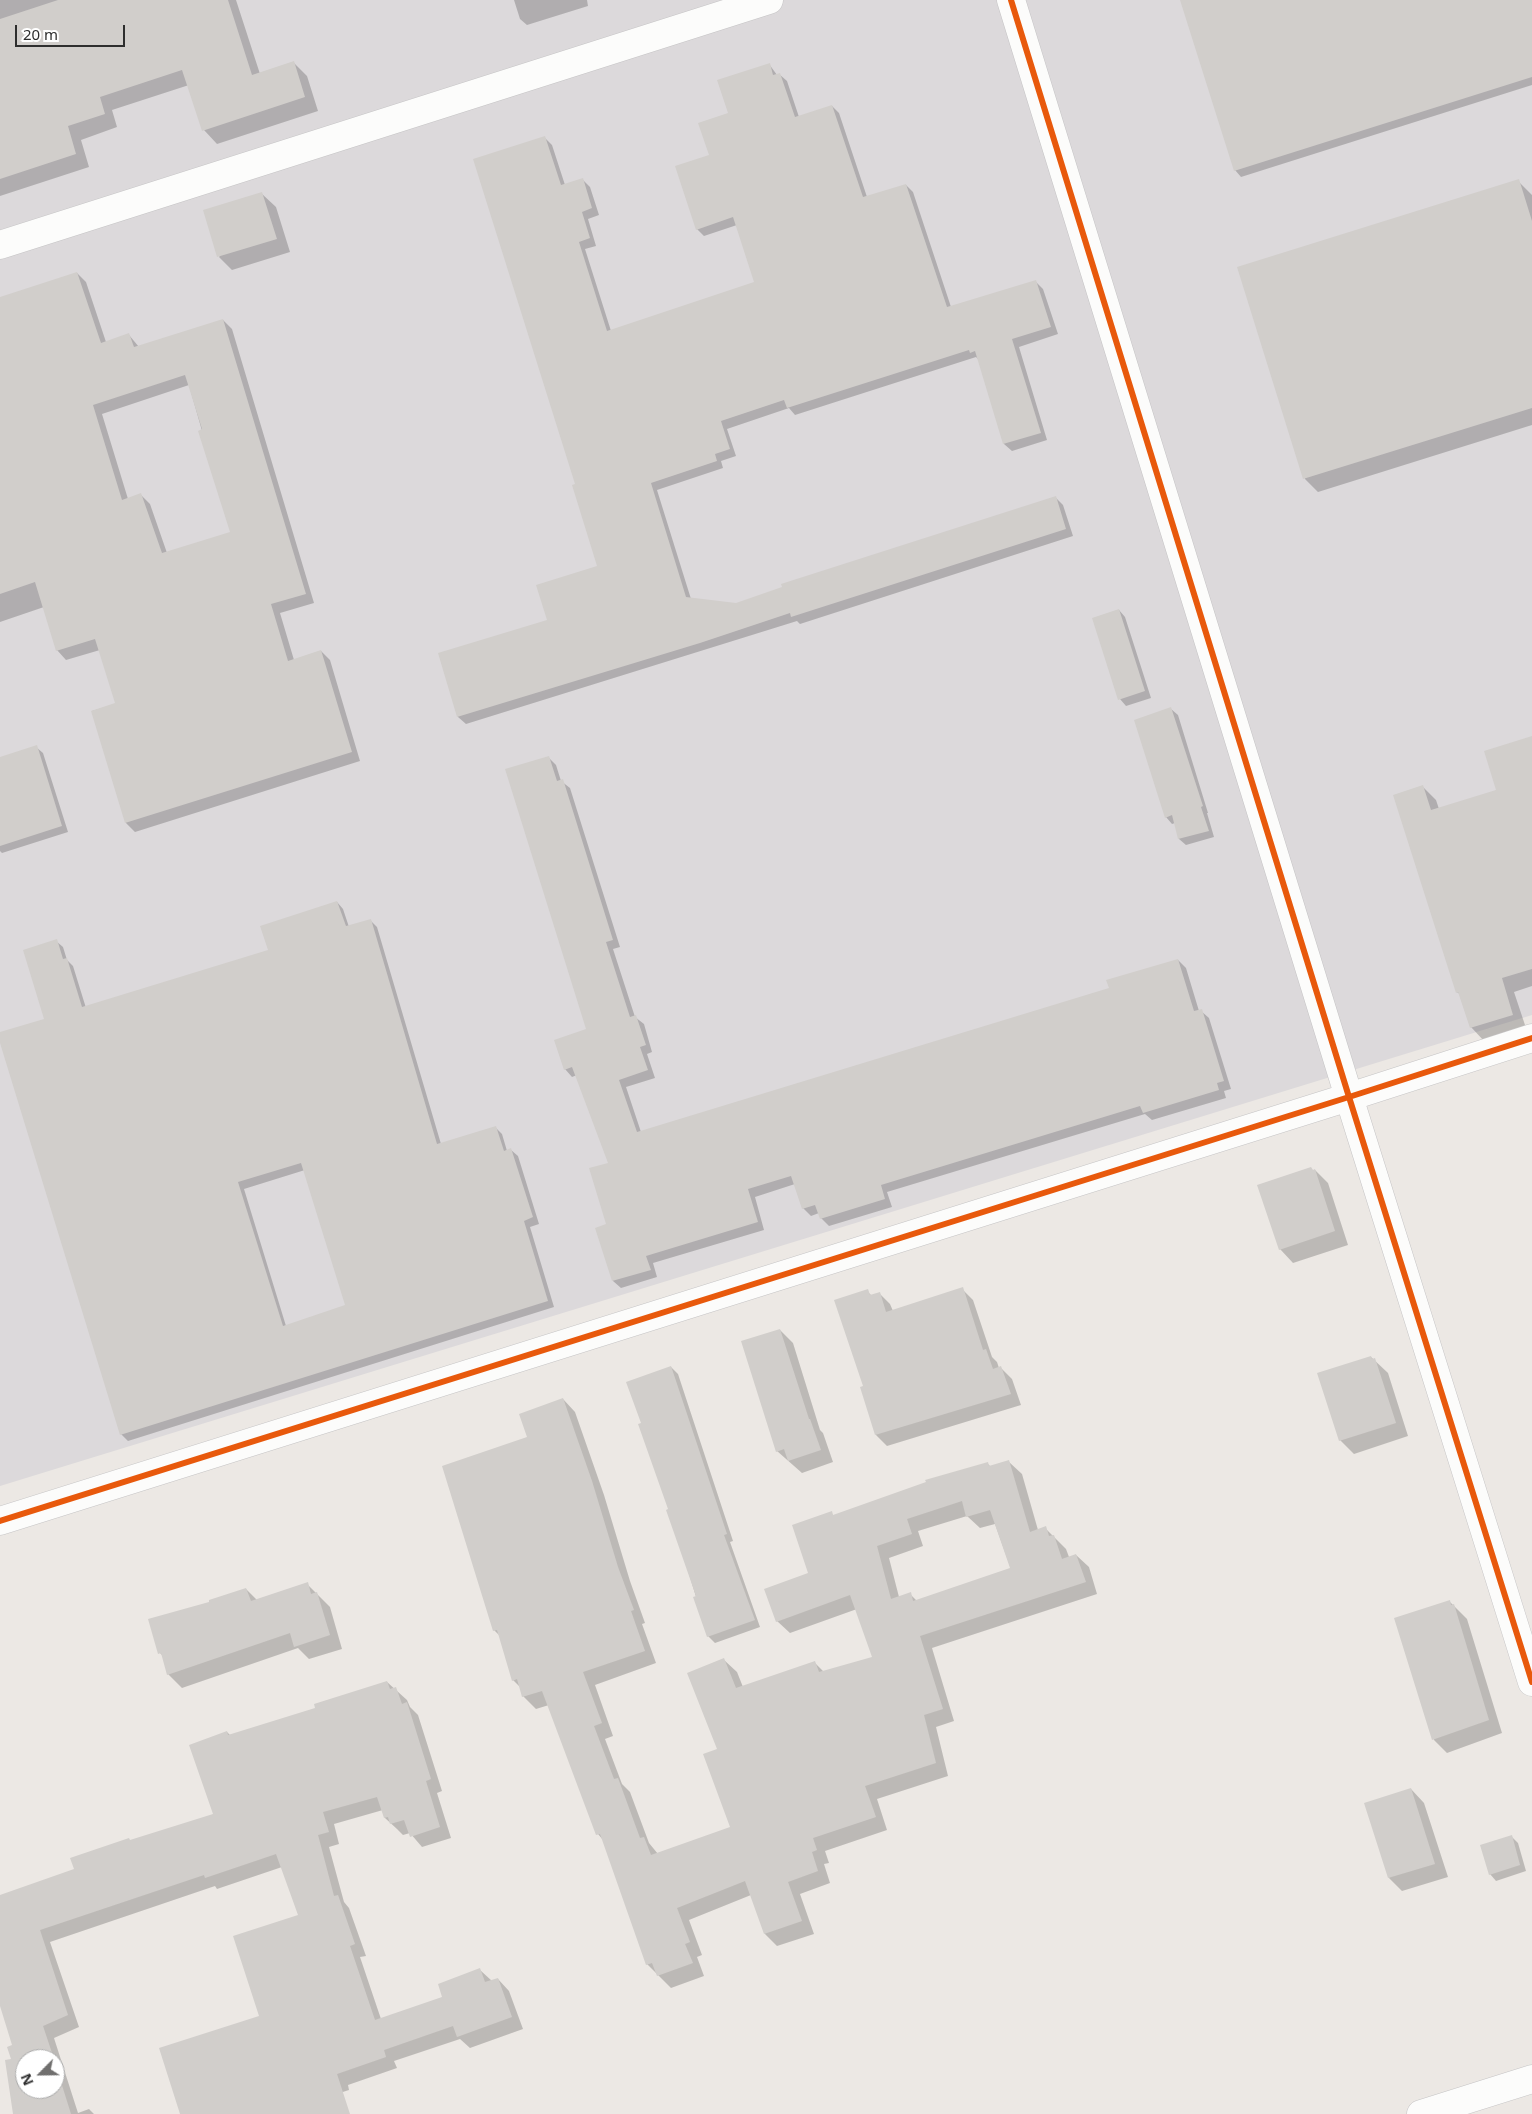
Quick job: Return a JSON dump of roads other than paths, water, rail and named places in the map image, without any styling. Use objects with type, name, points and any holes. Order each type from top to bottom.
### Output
[{"type":"street","points":[[0,245],[768,0]]},
{"type":"street","points":[[1011,0],[1349,1097],[1532,1682]]},
{"type":"street","points":[[0,1521],[1532,1038]]},
{"type":"street","points":[[1421,2114],[1532,2079]]}]
